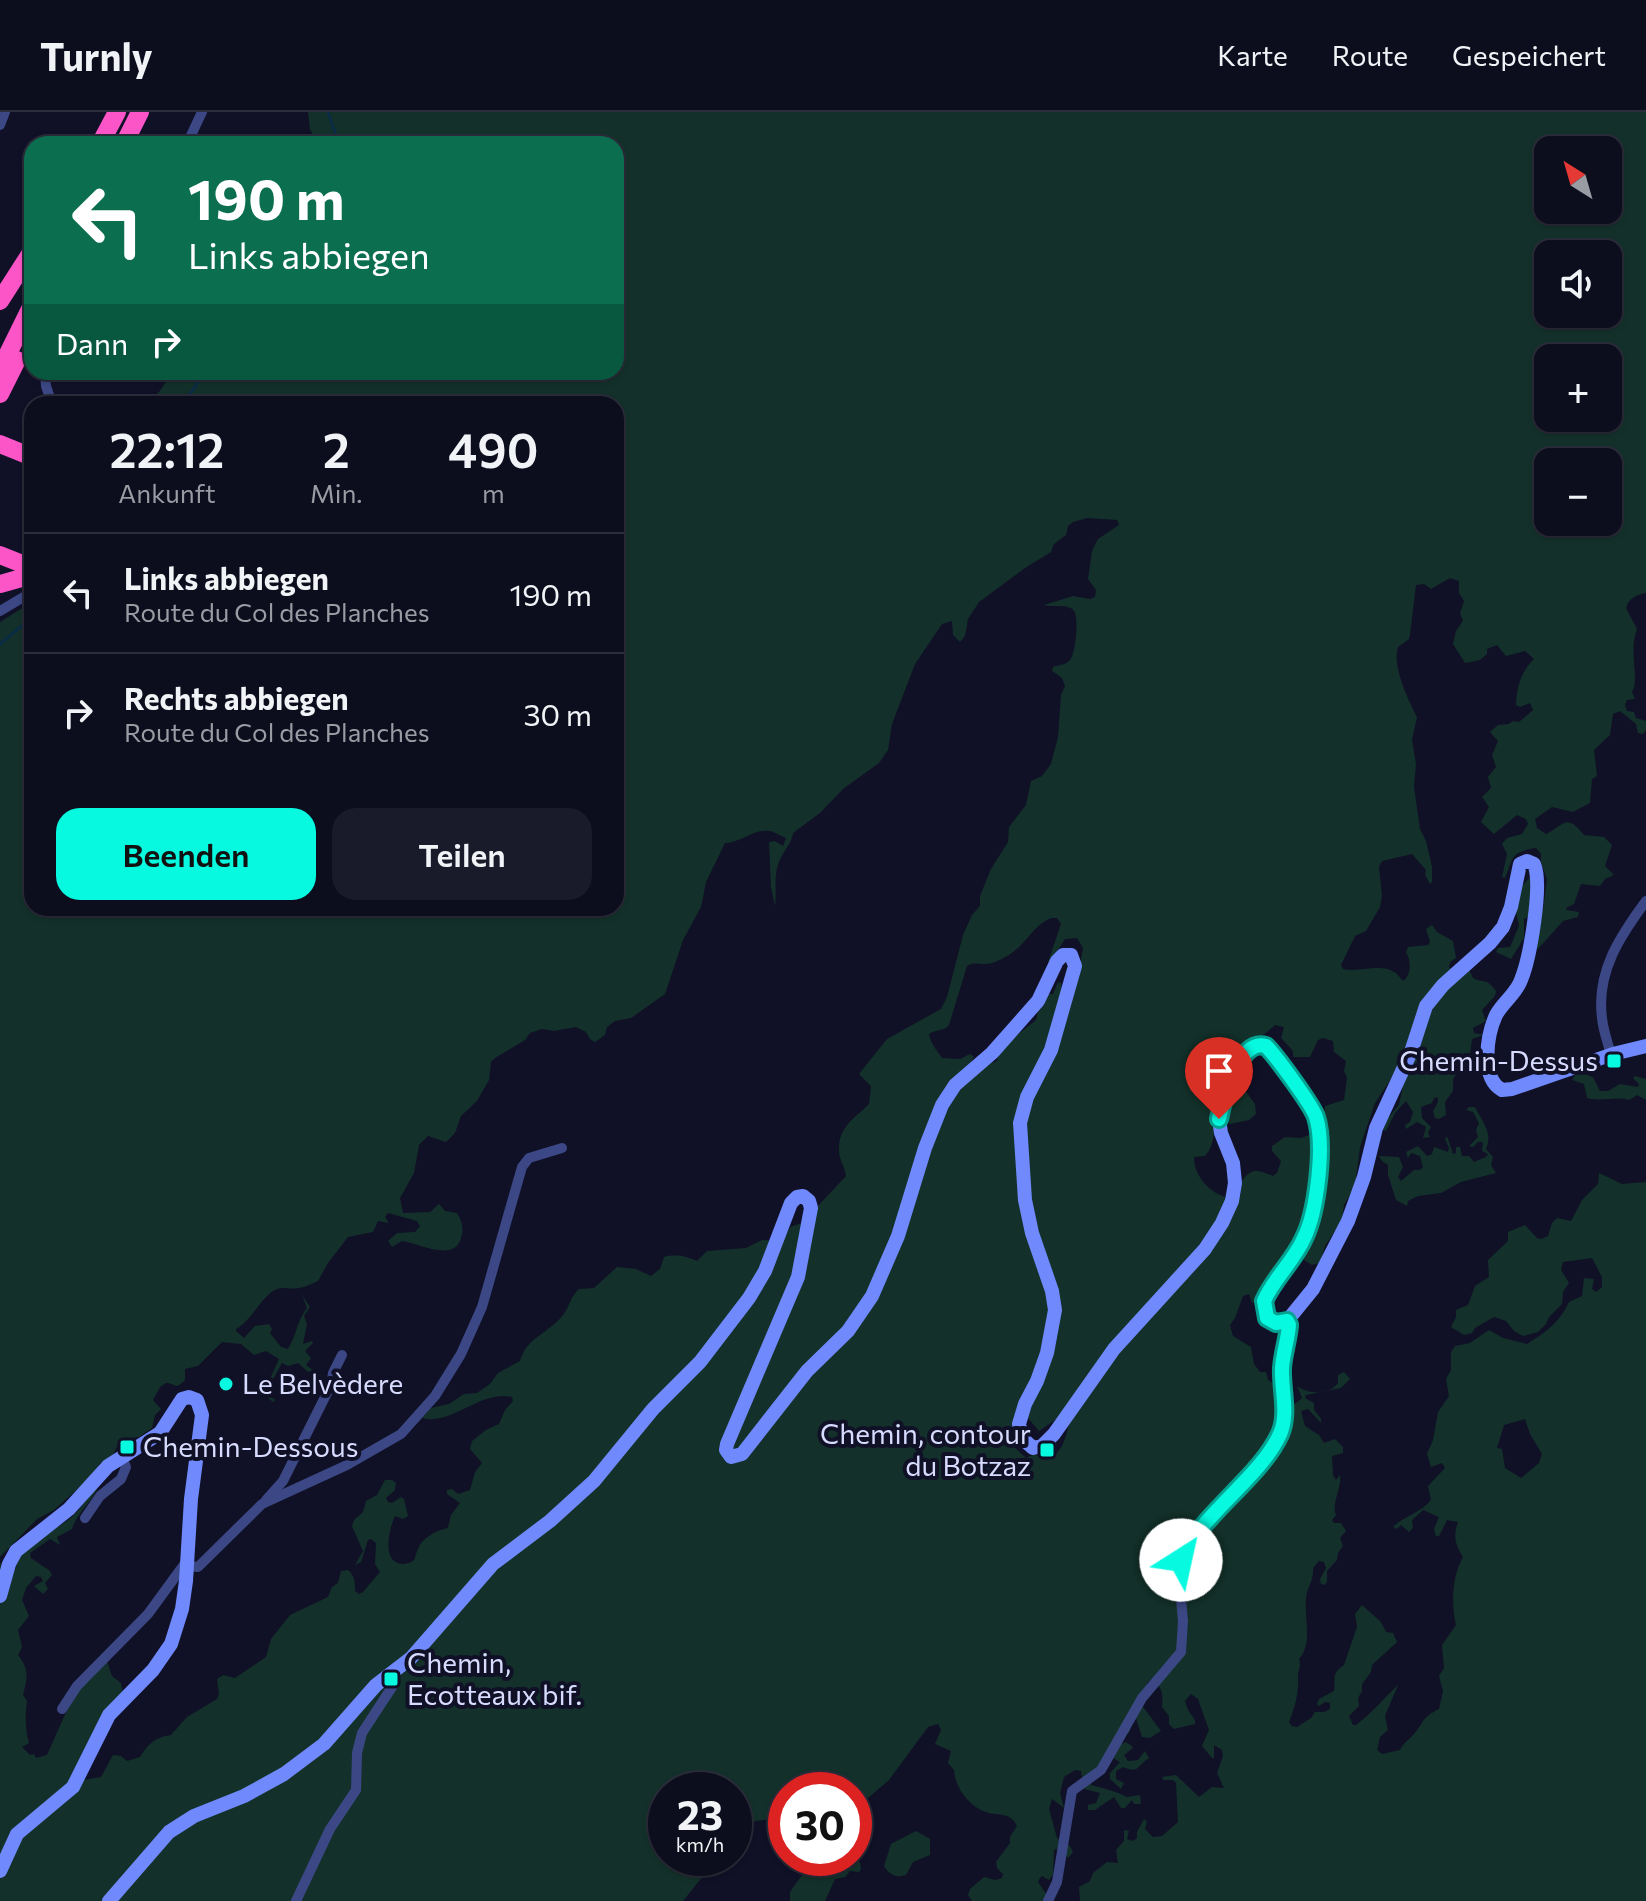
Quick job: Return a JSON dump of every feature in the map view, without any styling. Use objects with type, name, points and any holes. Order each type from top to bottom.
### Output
[{"type":"highway","points":[[104,136],[117,112]]},
{"type":"highway","points":[[114,136],[125,112]]},
{"type":"highway","points":[[128,136],[140,112]]},
{"type":"highway","points":[[0,301],[24,264]]},
{"type":"highway","points":[[0,370],[24,321]]},
{"type":"highway","points":[[0,394],[24,346]]},
{"type":"highway","points":[[0,555],[24,563]]},
{"type":"highway","points":[[0,584],[24,577]]},
{"type":"street","points":[[0,125],[5,112]]},
{"type":"street","points":[[191,136],[202,112]]},
{"type":"street","points":[[0,611],[24,597]]},
{"type":"street","points":[[1287,1321],[1313,1289],[1354,1208],[1376,1128],[1411,1052],[1426,1006],[1443,985],[1490,943],[1503,927],[1515,892],[1517,868],[1523,862],[1531,861],[1536,868],[1538,895],[1524,973],[1513,995],[1497,1013],[1492,1028],[1490,1078],[1499,1088],[1512,1089],[1646,1046]]},
{"type":"street","points":[[1611,1055],[1601,1015],[1605,978],[1619,938],[1646,901]]},
{"type":"street","points":[[109,1901],[169,1832],[194,1816],[244,1796],[301,1763],[324,1744],[376,1685],[411,1658],[493,1564],[550,1521],[599,1477],[647,1416],[695,1367],[754,1291],[791,1203],[803,1196],[810,1202],[811,1208],[798,1277],[727,1444],[726,1450],[731,1457],[742,1454],[807,1371],[839,1342],[867,1304],[892,1251],[942,1105],[955,1085],[992,1053],[1038,1001],[1057,961],[1063,955],[1071,955],[1075,966],[1051,1050],[1027,1097],[1020,1123],[1025,1200],[1055,1310],[1047,1353],[1021,1414],[1019,1424],[1023,1439],[1033,1448],[1047,1442],[1114,1349],[1194,1262],[1218,1230],[1232,1201],[1235,1183],[1233,1163],[1219,1126],[1221,1109],[1238,1063],[1257,1045],[1270,1050],[1307,1099],[1315,1113],[1318,1129],[1316,1201],[1309,1227],[1300,1247],[1264,1301],[1265,1314],[1271,1321],[1287,1321]]},
{"type":"street","points":[[262,1504],[347,1465],[401,1434],[435,1396],[461,1354],[482,1307],[522,1167],[531,1156],[562,1148]]},
{"type":"street","points":[[1048,1901],[1057,1882],[1072,1791],[1099,1772],[1142,1698],[1181,1652],[1183,1621],[1179,1576],[1184,1553],[1268,1453],[1281,1431],[1287,1321]]},
{"type":"street","points":[[187,1564],[198,1567],[283,1481],[331,1385],[342,1355]]},
{"type":"street","points":[[0,1596],[16,1551],[69,1509],[103,1471],[160,1433],[182,1399],[191,1397],[199,1402],[202,1415],[182,1609],[167,1651],[109,1715],[75,1784],[17,1834],[0,1871]]},
{"type":"street","points":[[85,1518],[100,1496],[121,1479],[126,1467],[122,1458]]},
{"type":"street","points":[[62,1709],[77,1686],[145,1618],[187,1564]]},
{"type":"street","points":[[296,1901],[330,1829],[356,1790],[359,1741],[394,1684],[391,1672]]},
{"type":"green space","points":[[308,112],[1646,112],[1646,593],[1633,598],[1626,608],[1637,629],[1632,692],[1635,699],[1627,700],[1625,705],[1636,718],[1646,721],[1646,730],[1643,734],[1638,733],[1636,724],[1620,711],[1613,714],[1610,735],[1594,750],[1597,776],[1592,779],[1590,803],[1573,812],[1552,807],[1535,819],[1537,828],[1546,834],[1569,822],[1584,835],[1604,837],[1612,845],[1605,866],[1614,875],[1605,879],[1600,886],[1581,884],[1574,904],[1566,908],[1579,912],[1578,917],[1563,921],[1538,949],[1535,948],[1529,916],[1524,919],[1524,938],[1511,959],[1496,952],[1498,948],[1510,947],[1519,926],[1516,912],[1522,886],[1530,877],[1535,911],[1543,910],[1547,879],[1541,854],[1536,848],[1518,853],[1505,878],[1502,877],[1507,854],[1502,844],[1507,838],[1522,834],[1528,824],[1526,819],[1517,815],[1494,834],[1481,822],[1489,807],[1482,797],[1491,788],[1488,777],[1496,767],[1492,755],[1498,741],[1490,732],[1498,725],[1519,722],[1533,710],[1530,703],[1520,707],[1516,705],[1520,680],[1534,659],[1525,651],[1506,656],[1497,645],[1487,649],[1487,654],[1480,660],[1465,663],[1453,644],[1456,631],[1463,621],[1460,613],[1464,601],[1459,593],[1459,581],[1450,578],[1431,589],[1424,584],[1416,585],[1409,639],[1398,647],[1397,664],[1417,717],[1412,740],[1416,764],[1414,787],[1420,829],[1432,867],[1432,882],[1430,884],[1426,870],[1412,854],[1382,861],[1379,867],[1380,907],[1366,931],[1355,936],[1341,965],[1349,970],[1388,969],[1403,981],[1409,971],[1408,947],[1428,945],[1426,929],[1432,925],[1437,932],[1453,941],[1456,958],[1450,962],[1449,968],[1468,967],[1473,978],[1493,987],[1495,996],[1482,1010],[1486,1021],[1473,1028],[1474,1033],[1484,1035],[1472,1039],[1470,1055],[1453,1079],[1453,1091],[1445,1102],[1446,1115],[1435,1118],[1433,1111],[1438,1097],[1421,1107],[1422,1118],[1431,1127],[1428,1132],[1430,1137],[1423,1138],[1426,1127],[1417,1122],[1406,1129],[1405,1125],[1410,1122],[1413,1112],[1406,1101],[1395,1113],[1386,1131],[1383,1130],[1399,1105],[1405,1076],[1398,1068],[1375,1103],[1360,1147],[1355,1186],[1344,1205],[1342,1220],[1325,1246],[1320,1263],[1312,1265],[1304,1260],[1300,1252],[1275,1267],[1271,1277],[1256,1294],[1255,1302],[1252,1303],[1249,1294],[1243,1296],[1230,1325],[1233,1336],[1251,1347],[1254,1364],[1260,1372],[1266,1372],[1268,1380],[1275,1384],[1280,1413],[1286,1394],[1295,1404],[1302,1398],[1297,1386],[1320,1392],[1306,1395],[1305,1398],[1314,1403],[1321,1423],[1308,1409],[1301,1411],[1305,1426],[1319,1435],[1324,1443],[1335,1439],[1343,1447],[1343,1453],[1332,1456],[1333,1475],[1336,1480],[1340,1475],[1340,1480],[1336,1515],[1332,1520],[1341,1523],[1346,1531],[1340,1538],[1343,1546],[1337,1560],[1327,1571],[1325,1585],[1321,1584],[1320,1579],[1326,1568],[1324,1562],[1319,1561],[1313,1568],[1306,1598],[1306,1646],[1299,1659],[1297,1695],[1289,1722],[1297,1727],[1315,1712],[1330,1709],[1330,1703],[1317,1704],[1319,1699],[1334,1691],[1336,1673],[1344,1665],[1357,1627],[1355,1614],[1362,1605],[1381,1622],[1386,1632],[1393,1633],[1397,1642],[1372,1665],[1362,1684],[1359,1706],[1349,1716],[1356,1725],[1398,1685],[1385,1716],[1388,1730],[1380,1737],[1377,1750],[1382,1754],[1400,1750],[1426,1717],[1439,1709],[1443,1691],[1439,1676],[1444,1668],[1442,1645],[1456,1625],[1454,1590],[1463,1557],[1456,1540],[1458,1522],[1447,1520],[1439,1536],[1436,1536],[1434,1529],[1439,1517],[1423,1510],[1412,1520],[1413,1528],[1409,1532],[1401,1525],[1397,1529],[1393,1527],[1431,1500],[1428,1486],[1445,1468],[1442,1463],[1431,1467],[1427,1454],[1438,1412],[1449,1396],[1446,1379],[1451,1370],[1451,1352],[1455,1346],[1470,1343],[1489,1330],[1503,1338],[1527,1344],[1552,1326],[1569,1302],[1582,1296],[1584,1278],[1594,1279],[1592,1289],[1596,1292],[1602,1287],[1602,1277],[1592,1258],[1563,1262],[1561,1270],[1569,1283],[1563,1292],[1562,1304],[1538,1332],[1523,1336],[1506,1321],[1494,1317],[1472,1333],[1464,1335],[1451,1327],[1456,1310],[1468,1305],[1475,1286],[1489,1277],[1488,1260],[1508,1241],[1508,1232],[1525,1225],[1537,1238],[1548,1236],[1557,1218],[1571,1221],[1582,1200],[1598,1184],[1599,1173],[1622,1184],[1646,1182],[1646,1901],[1080,1901],[1079,1887],[1090,1881],[1093,1873],[1107,1862],[1118,1863],[1116,1850],[1124,1841],[1124,1830],[1129,1831],[1127,1839],[1133,1841],[1144,1819],[1147,1821],[1145,1829],[1153,1837],[1162,1836],[1178,1822],[1176,1783],[1162,1777],[1176,1775],[1199,1797],[1212,1787],[1224,1788],[1217,1773],[1222,1750],[1214,1745],[1212,1758],[1202,1746],[1209,1730],[1198,1699],[1191,1694],[1185,1701],[1195,1724],[1174,1729],[1162,1707],[1160,1688],[1152,1679],[1138,1700],[1161,1731],[1150,1738],[1142,1737],[1136,1718],[1130,1715],[1130,1731],[1118,1745],[1126,1742],[1132,1746],[1124,1755],[1128,1761],[1138,1760],[1145,1751],[1149,1758],[1135,1769],[1123,1767],[1116,1771],[1116,1779],[1124,1783],[1121,1789],[1110,1779],[1110,1773],[1120,1762],[1111,1757],[1089,1779],[1091,1785],[1127,1797],[1140,1795],[1141,1804],[1134,1804],[1132,1800],[1121,1808],[1114,1797],[1095,1810],[1088,1810],[1088,1805],[1096,1803],[1100,1793],[1084,1789],[1081,1771],[1075,1770],[1064,1777],[1060,1793],[1064,1808],[1052,1799],[1049,1809],[1057,1838],[1070,1846],[1073,1852],[1068,1858],[1060,1848],[1054,1850],[1053,1875],[1049,1880],[1042,1876],[1038,1882],[1051,1901],[972,1901],[968,1895],[970,1889],[984,1877],[1002,1878],[996,1862],[1010,1843],[1017,1826],[1008,1817],[976,1807],[965,1796],[948,1763],[951,1751],[935,1744],[941,1730],[938,1724],[928,1727],[889,1780],[872,1795],[872,1772],[768,1772],[768,1817],[752,1822],[752,1772],[648,1772],[648,1876],[703,1876],[683,1901],[0,1901],[0,1563],[14,1570],[31,1544],[66,1522],[98,1488],[72,1529],[57,1537],[60,1545],[50,1539],[30,1553],[31,1558],[52,1575],[45,1583],[48,1589],[43,1594],[34,1586],[43,1581],[41,1577],[36,1576],[26,1588],[22,1600],[29,1616],[18,1630],[22,1647],[18,1655],[26,1674],[23,1695],[27,1701],[29,1743],[22,1747],[30,1755],[34,1754],[36,1758],[47,1755],[75,1692],[107,1661],[112,1676],[121,1683],[123,1693],[83,1780],[101,1777],[113,1755],[127,1761],[140,1757],[152,1742],[171,1735],[187,1717],[217,1699],[217,1679],[223,1675],[235,1678],[266,1657],[271,1639],[290,1615],[328,1597],[332,1587],[338,1583],[341,1571],[348,1570],[354,1579],[355,1591],[359,1594],[363,1592],[380,1572],[375,1564],[376,1543],[368,1540],[361,1562],[355,1565],[363,1551],[352,1526],[363,1512],[366,1501],[377,1495],[385,1480],[396,1483],[395,1490],[386,1498],[388,1502],[401,1497],[404,1499],[408,1516],[403,1519],[395,1516],[388,1544],[391,1557],[403,1564],[413,1561],[426,1538],[448,1528],[451,1515],[460,1503],[447,1494],[447,1490],[452,1489],[458,1494],[470,1490],[475,1472],[482,1463],[470,1449],[472,1441],[499,1424],[513,1401],[512,1397],[489,1398],[444,1417],[422,1418],[431,1408],[449,1404],[464,1394],[477,1393],[490,1384],[498,1373],[520,1361],[527,1347],[563,1315],[579,1289],[594,1288],[617,1267],[636,1269],[651,1276],[660,1269],[664,1257],[681,1256],[697,1261],[707,1251],[746,1248],[762,1240],[783,1241],[790,1227],[802,1223],[846,1176],[839,1154],[841,1136],[848,1124],[869,1104],[871,1086],[859,1074],[887,1039],[941,1009],[963,935],[980,906],[980,896],[991,869],[1008,842],[1009,827],[1026,805],[1031,781],[1042,776],[1051,764],[1065,686],[1062,678],[1052,671],[1053,667],[1066,663],[1072,656],[1076,620],[1071,609],[1044,605],[1073,596],[1095,597],[1096,590],[1088,579],[1092,551],[1098,539],[1119,525],[1117,520],[1087,518],[1073,522],[1051,552],[979,602],[968,619],[965,636],[960,642],[953,635],[952,621],[942,624],[915,664],[892,724],[888,750],[879,763],[843,789],[820,813],[793,833],[777,867],[775,906],[769,842],[775,841],[783,846],[786,838],[763,831],[725,843],[706,882],[701,907],[683,940],[665,994],[631,1018],[615,1021],[607,1027],[605,1035],[595,1042],[576,1027],[554,1031],[542,1029],[530,1033],[525,1040],[491,1062],[489,1080],[477,1101],[461,1116],[455,1133],[446,1142],[428,1136],[419,1145],[414,1173],[400,1198],[403,1213],[430,1212],[439,1204],[445,1211],[457,1213],[462,1228],[457,1245],[452,1249],[435,1250],[402,1241],[392,1247],[388,1241],[397,1233],[415,1232],[420,1226],[417,1221],[388,1213],[385,1217],[389,1223],[378,1221],[373,1232],[348,1237],[318,1281],[301,1288],[273,1291],[236,1329],[244,1338],[255,1326],[269,1324],[272,1329],[270,1333],[281,1347],[288,1349],[307,1308],[302,1295],[310,1307],[304,1316],[307,1324],[303,1344],[313,1343],[305,1351],[311,1358],[306,1365],[324,1378],[307,1371],[298,1363],[288,1366],[282,1363],[267,1390],[275,1400],[273,1402],[263,1394],[279,1359],[266,1351],[254,1355],[241,1344],[222,1342],[198,1366],[185,1369],[185,1380],[177,1386],[166,1383],[160,1387],[153,1400],[161,1409],[155,1415],[152,1428],[139,1437],[120,1439],[112,1458],[100,1463],[92,1476],[54,1510],[37,1519],[0,1557],[0,622],[24,607],[24,916],[624,916],[624,396],[154,396],[167,380],[624,380],[624,136],[313,136]],"holes":[[[1057,918],[1061,924],[1048,962],[1065,939],[1077,938],[1083,948],[1080,965],[1062,991],[1058,982],[1053,994],[1047,994],[1042,1001],[1045,1005],[1038,1012],[1036,1020],[1000,1049],[997,1061],[976,1069],[971,1062],[974,1057],[970,1054],[960,1059],[942,1058],[929,1034],[949,1025],[967,966],[991,963],[1006,957],[1021,946],[1039,925]],[[1275,1025],[1284,1027],[1281,1038],[1293,1051],[1293,1057],[1310,1057],[1318,1040],[1333,1041],[1334,1052],[1346,1061],[1344,1100],[1325,1106],[1323,1122],[1312,1134],[1301,1138],[1285,1137],[1272,1146],[1272,1151],[1281,1161],[1273,1176],[1260,1171],[1249,1173],[1242,1181],[1240,1197],[1216,1193],[1198,1173],[1194,1157],[1205,1156],[1210,1149],[1221,1094],[1225,1118],[1230,1124],[1249,1120],[1256,1114],[1255,1104],[1242,1086],[1222,1089],[1228,1065],[1241,1050]],[[1061,1416],[1069,1423],[1056,1454],[1045,1460],[1035,1454],[1026,1458],[1013,1446],[1012,1426],[1027,1417],[1039,1431]],[[1525,1419],[1542,1454],[1539,1463],[1521,1478],[1505,1468],[1502,1449],[1497,1448],[1504,1425]]]},
{"type":"green space","points":[[1576,1074],[1593,1077],[1600,1091],[1608,1091],[1620,1084],[1638,1087],[1633,1078],[1635,1076],[1646,1079],[1646,1100],[1637,1095],[1629,1100],[1587,1098],[1584,1084],[1572,1080]]},
{"type":"green space","points":[[1475,1107],[1486,1127],[1486,1149],[1493,1157],[1491,1165],[1496,1173],[1461,1182],[1441,1193],[1418,1196],[1408,1201],[1407,1206],[1396,1200],[1388,1165],[1379,1156],[1399,1157],[1403,1167],[1398,1177],[1401,1181],[1423,1167],[1420,1156],[1411,1153],[1408,1158],[1406,1152],[1418,1146],[1427,1156],[1432,1154],[1434,1147],[1448,1152],[1447,1136],[1453,1154],[1456,1147],[1460,1147],[1462,1156],[1469,1156],[1474,1162],[1486,1157],[1488,1154],[1482,1151],[1483,1142],[1469,1146],[1478,1137],[1476,1130],[1479,1123],[1473,1112],[1466,1110]]},
{"type":"green space","points":[[1344,1372],[1350,1379],[1341,1388],[1327,1391],[1338,1383],[1338,1375]]},
{"type":"green space","points":[[916,1831],[930,1839],[930,1855],[913,1862],[906,1875],[891,1874],[884,1866],[891,1844]]},
{"type":"green space","points":[[801,1876],[846,1876],[835,1879],[825,1901],[790,1901],[790,1892]]},
{"type":"waterway","points":[[328,112],[336,136]]},
{"type":"waterway","points":[[188,396],[200,380]]},
{"type":"waterway","points":[[0,644],[24,624]]},
{"type":"place","name":"Chemin-Dessus","points":[[1614,1061]]},
{"type":"place","name":"Le Belvèdere","points":[[226,1384]]},
{"type":"place","name":"Chemin-Dessous","points":[[127,1447]]},
{"type":"place","name":"Chemin, contour du Botzaz","points":[[1047,1450]]},
{"type":"place","name":"Chemin, Ecotteaux bif.","points":[[391,1679]]},
{"type":"route","points":[[1181,1560],[1201,1530],[1273,1447],[1281,1431],[1284,1417],[1283,1354],[1289,1325],[1287,1321],[1276,1323],[1267,1318],[1264,1301],[1300,1247],[1316,1201],[1318,1141],[1315,1113],[1266,1046],[1252,1047],[1238,1063],[1219,1119]]}]
